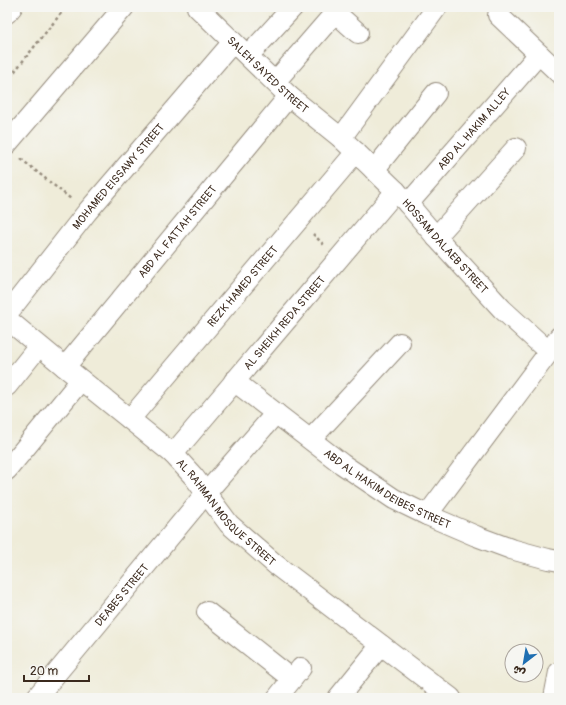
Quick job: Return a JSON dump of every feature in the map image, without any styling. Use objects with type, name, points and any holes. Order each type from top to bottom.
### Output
[{"type":"street","points":[[7,13],[12,7]]},
{"type":"street","points":[[13,151],[124,7]]},
{"type":"street","name":"SALEH SAYED STREET","points":[[197,7],[289,96],[341,138]]},
{"type":"street","points":[[248,56],[293,7]]},
{"type":"street","points":[[341,138],[437,7]]},
{"type":"street","points":[[275,82],[333,15],[338,15],[358,33]]},
{"type":"street","points":[[498,15],[559,72]]},
{"type":"street","name":"MOHAMED EISSAWY STREET","points":[[7,314],[87,212],[233,42]]},
{"type":"street","name":"ABD AL HAKIM ALLEY","points":[[402,197],[539,54]]},
{"type":"street","points":[[374,170],[436,93]]},
{"type":"street","name":"ABD AL FATTAH STREET","points":[[65,367],[289,96]]},
{"type":"street","name":"HOSSAM DALAEB STREET","points":[[341,138],[402,197],[502,310],[554,345]]},
{"type":"street","points":[[436,237],[516,148]]},
{"type":"street","name":"REZK HAMED STREET","points":[[130,419],[356,152]]},
{"type":"street","name":"AL SHEIKH REDA STREET","points":[[173,454],[338,259],[402,197]]},
{"type":"street","name":"AL RAHMAN MOSQUE STREET","points":[[7,318],[39,346],[173,454],[194,477],[229,524],[276,565],[447,697]]},
{"type":"street","points":[[312,440],[400,343]]},
{"type":"street","points":[[427,515],[554,345]]},
{"type":"street","points":[[7,386],[39,346]]},
{"type":"street","points":[[7,470],[81,380]]},
{"type":"street","name":"ABD AL HAKIM DEIBES STREET","points":[[234,381],[342,464],[394,499],[476,536],[511,549],[559,561]]},
{"type":"street","name":"DEABES STREET","points":[[36,698],[206,493],[276,413]]},
{"type":"street","points":[[207,612],[296,674],[277,698]]},
{"type":"street","points":[[338,698],[381,645]]},
{"type":"path","points":[[7,81],[66,7]]},
{"type":"path","points":[[13,151],[87,212]]},
{"type":"path","points":[[298,220],[338,259]]}]
